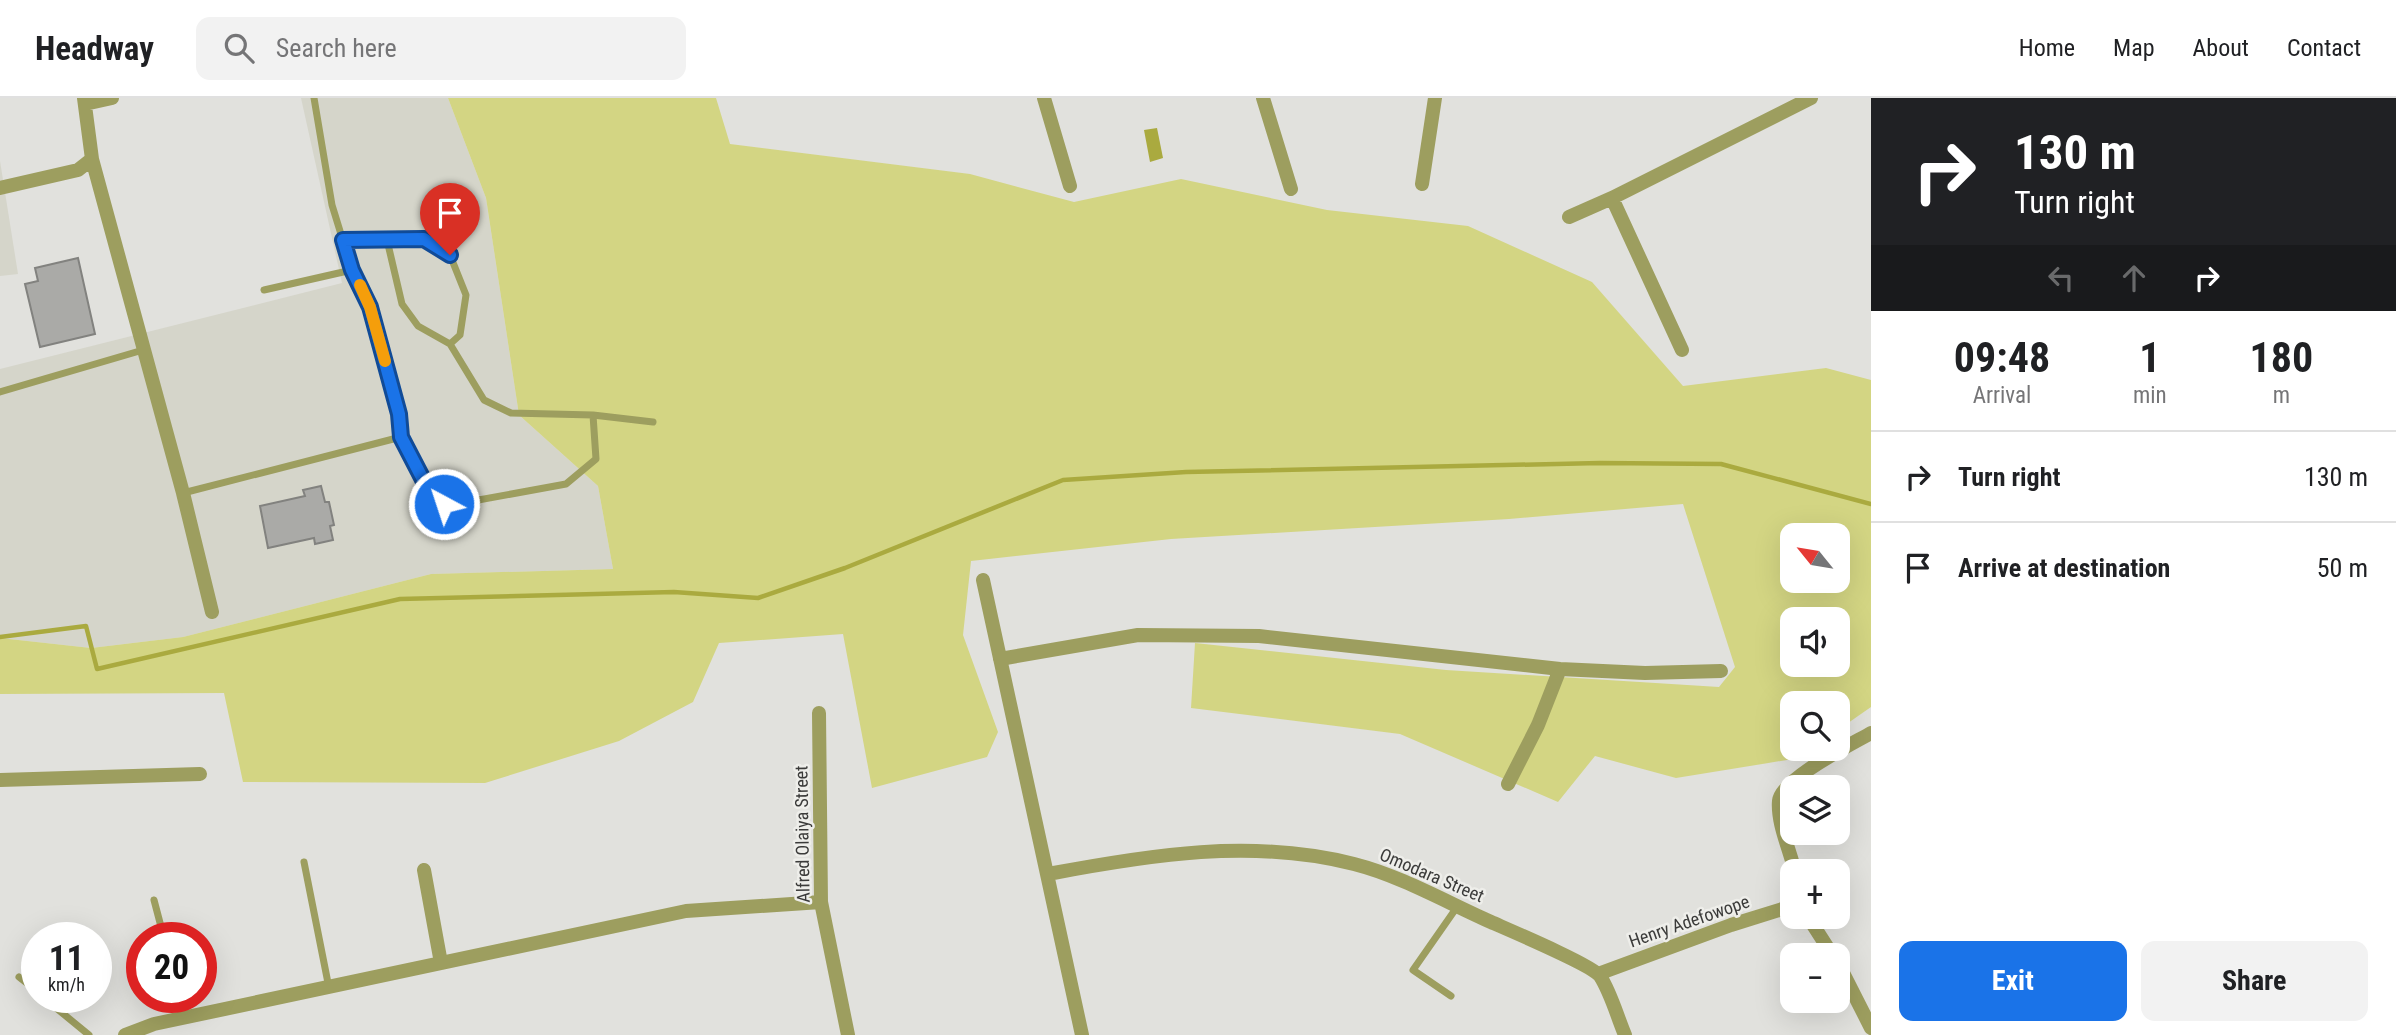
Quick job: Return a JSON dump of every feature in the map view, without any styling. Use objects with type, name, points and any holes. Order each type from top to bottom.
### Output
[{"type":"street","points":[[112,98],[84,101],[92,159],[183,493],[212,612]]},
{"type":"street","points":[[1044,98],[1070,186]]},
{"type":"street","points":[[1263,98],[1291,189]]},
{"type":"street","points":[[1422,184],[1435,98]]},
{"type":"street","points":[[1569,217],[1811,98]]},
{"type":"street","points":[[0,188],[78,170],[92,159]]},
{"type":"street","points":[[1612,198],[1682,350]]},
{"type":"street","points":[[983,580],[1082,1035]]},
{"type":"street","points":[[1000,659],[1138,635],[1259,636],[1560,669],[1645,673],[1721,671]]},
{"type":"street","points":[[1508,784],[1538,725],[1560,669]]},
{"type":"street","name":"Alfred Olaiya Street","points":[[819,713],[821,902],[848,1035]]},
{"type":"street","points":[[1792,859],[1779,801],[1782,792],[1794,780],[1871,733]]},
{"type":"street","points":[[0,780],[200,775]]},
{"type":"street","name":"Omodara Street","points":[[1048,874],[1135,858],[1218,850],[1282,852],[1353,863],[1457,906],[1598,974]]},
{"type":"street","points":[[424,870],[441,963]]},
{"type":"street","points":[[125,1035],[154,1024],[329,989],[686,911],[821,902]]},
{"type":"street","name":"Henry Adefowope","points":[[1598,974],[1780,910]]},
{"type":"street","points":[[1598,974],[1625,1035]]},
{"type":"street","points":[[1850,986],[1871,1028]]},
{"type":"lane","points":[[314,98],[332,205],[352,270],[370,307],[399,414],[401,437],[429,491],[437,500],[452,505],[566,484],[596,459],[593,415]]},
{"type":"lane","points":[[343,240],[424,239],[450,255],[466,295],[460,335],[450,344]]},
{"type":"lane","points":[[387,240],[402,304],[418,326],[450,344],[484,400],[511,413],[593,415],[653,422]]},
{"type":"lane","points":[[264,290],[352,270]]},
{"type":"lane","points":[[0,392],[142,350]]},
{"type":"lane","points":[[183,493],[401,437]]},
{"type":"lane","points":[[304,862],[329,989]]},
{"type":"lane","points":[[154,900],[160,922]]},
{"type":"lane","points":[[1451,996],[1413,970],[1457,906]]},
{"type":"lane","points":[[62,1013],[89,1035]]},
{"type":"lane","points":[[183,1013],[184,1018]]},
{"type":"shaded area","points":[[301,98],[448,98],[486,198],[519,415],[598,486],[613,569],[431,574],[183,637],[91,648],[0,638],[0,369],[342,283]]},
{"type":"shaded area","points":[[1157,128],[1163,158],[1150,162],[1144,130]]},
{"type":"shaded area","points":[[0,161],[18,274],[0,276]]},
{"type":"green space","points":[[448,98],[716,98],[730,144],[970,174],[1074,202],[1181,179],[1327,210],[1468,226],[1592,282],[1683,386],[1826,368],[1871,380],[1871,707],[1850,722],[1850,691],[1780,691],[1781,761],[1676,778],[1595,756],[1558,802],[1400,734],[1191,708],[1195,643],[1446,670],[1719,687],[1735,667],[1683,504],[1509,519],[1171,539],[971,561],[963,635],[998,732],[987,757],[872,788],[843,634],[719,643],[693,702],[619,741],[485,783],[243,782],[224,693],[0,694],[0,638],[91,648],[183,637],[431,574],[613,569],[598,486],[519,415],[486,198]]},
{"type":"building","points":[[78,258],[95,334],[40,347],[25,284],[38,281],[35,268]]},
{"type":"building","points":[[321,486],[325,502],[329,502],[334,525],[330,526],[333,540],[315,544],[314,538],[268,548],[260,506],[305,496],[303,490]]},
{"type":"waterway","points":[[0,637],[86,626],[97,669],[400,599],[674,592],[758,598],[845,568],[1063,480],[1186,472],[1600,463],[1721,464],[1871,504]]},
{"type":"slow traffic","points":[[360,285],[370,307],[385,361]]},
{"type":"route","points":[[444,504],[429,491],[401,437],[399,414],[370,307],[352,270],[343,240],[424,239],[450,255]]}]
